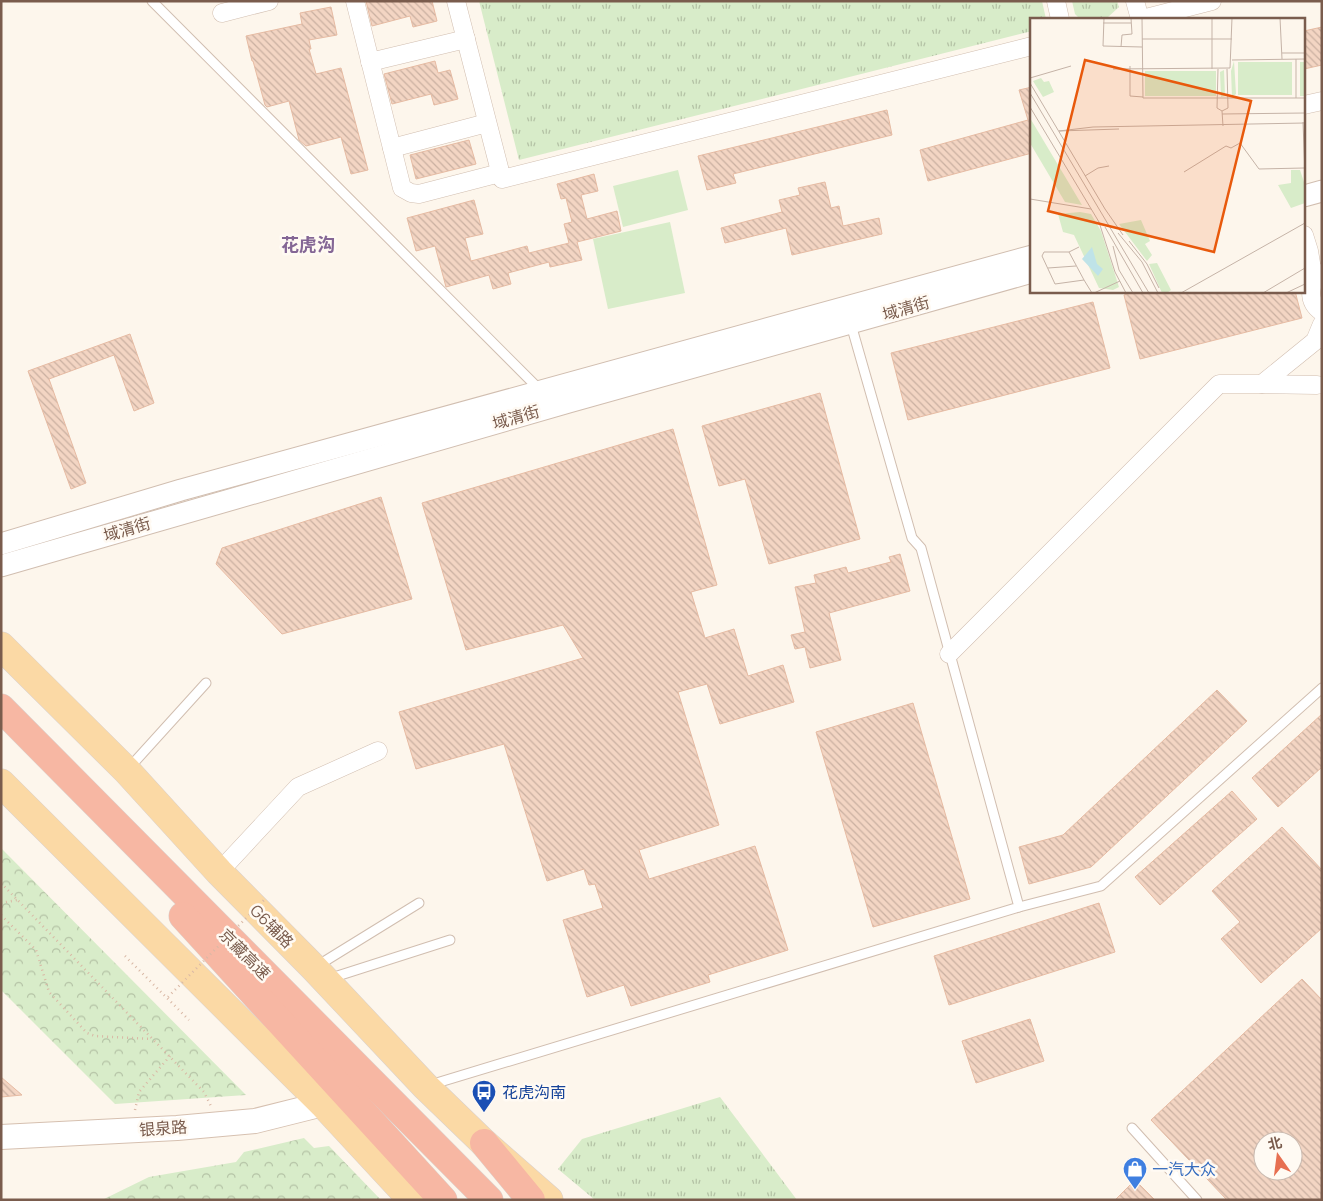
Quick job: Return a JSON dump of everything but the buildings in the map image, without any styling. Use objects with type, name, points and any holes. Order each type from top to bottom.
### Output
[{"type":"highway","name":"京藏高速","points":[[1,708],[489,1200]]},
{"type":"highway","name":"京藏高速","points":[[1,728],[100,826],[443,1200]]},
{"type":"highway","points":[[484,1143],[531,1200]]},
{"type":"main road","name":"G6辅路","points":[[1,646],[127,771],[219,872],[319,974],[424,1086],[484,1143],[549,1200]]},
{"type":"main road","points":[[1,783],[323,1104],[412,1200]]},
{"type":"main road","name":"银泉路","points":[[1,1137],[177,1128],[254,1120],[323,1104]]},
{"type":"street","points":[[222,13],[269,1]]},
{"type":"street","points":[[355,1],[402,188],[411,193],[419,194],[500,172]]},
{"type":"street","points":[[456,1],[502,179],[1030,47]]},
{"type":"street","points":[[1056,1],[1060,18]]},
{"type":"street","points":[[1135,1],[1141,18]]},
{"type":"street","points":[[1145,18],[1212,1]]},
{"type":"street","points":[[370,62],[466,38]]},
{"type":"street","points":[[1306,105],[1322,101]]},
{"type":"street","points":[[392,148],[487,123]]},
{"type":"street","points":[[1306,181],[1322,177]]},
{"type":"street","points":[[1306,195],[1322,191]]},
{"type":"street","points":[[1306,240],[1318,277],[1311,290],[1311,298],[1314,305],[1322,312]]},
{"type":"street","name":"域清街","points":[[848,315],[1030,257]]},
{"type":"street","name":"域清街","points":[[1,544],[181,490],[548,398],[848,315],[1030,272]]},
{"type":"street","points":[[1262,384],[1315,341],[1321,329]]},
{"type":"street","points":[[949,654],[1219,384],[1317,385]]},
{"type":"street","name":"域清街","points":[[1,566],[548,398]]},
{"type":"street","points":[[219,872],[298,787],[378,751]]},
{"type":"lane","points":[[152,1],[548,398]]},
{"type":"lane","points":[[848,315],[912,538],[921,548],[1019,908]]},
{"type":"lane","points":[[127,771],[206,683]]},
{"type":"lane","points":[[424,1086],[1019,908],[1102,886],[1322,688]]},
{"type":"lane","points":[[319,974],[420,903]]},
{"type":"lane","points":[[319,974],[450,940]]},
{"type":"lane","points":[[1132,1128],[1197,1200]]},
{"type":"path","points":[[1,883],[204,1092],[211,1106]]},
{"type":"path","points":[[168,997],[266,898]]},
{"type":"path","points":[[1,903],[17,900]]},
{"type":"path","points":[[1,915],[36,950],[50,992],[86,1033],[95,1036],[153,1039]]},
{"type":"path","points":[[125,956],[189,1020]]},
{"type":"path","points":[[135,1110],[139,1092],[170,1056]]},
{"type":"green space","points":[[479,1],[1042,1],[1046,18],[1030,18],[1030,32],[519,160]]},
{"type":"green space","points":[[1072,1],[1117,1],[1119,7],[1107,18],[1079,18],[1075,14]]},
{"type":"green space","points":[[678,170],[688,210],[623,227],[613,186]]},
{"type":"green space","points":[[670,222],[685,293],[608,309],[593,239]]},
{"type":"green space","points":[[1,848],[246,1095],[115,1104],[1,990]]},
{"type":"green space","points":[[720,1097],[797,1200],[595,1200],[558,1169],[582,1139]]},
{"type":"green space","points":[[304,1138],[314,1148],[329,1146],[381,1200],[102,1200],[149,1177],[236,1162],[244,1152]]},
{"type":"place","name":"花虎沟南","points":[[484,1113]]},
{"type":"place","name":"一汽大众","points":[[1135,1190]]},
{"type":"district","name":"花虎沟","points":[[308,244]]}]
